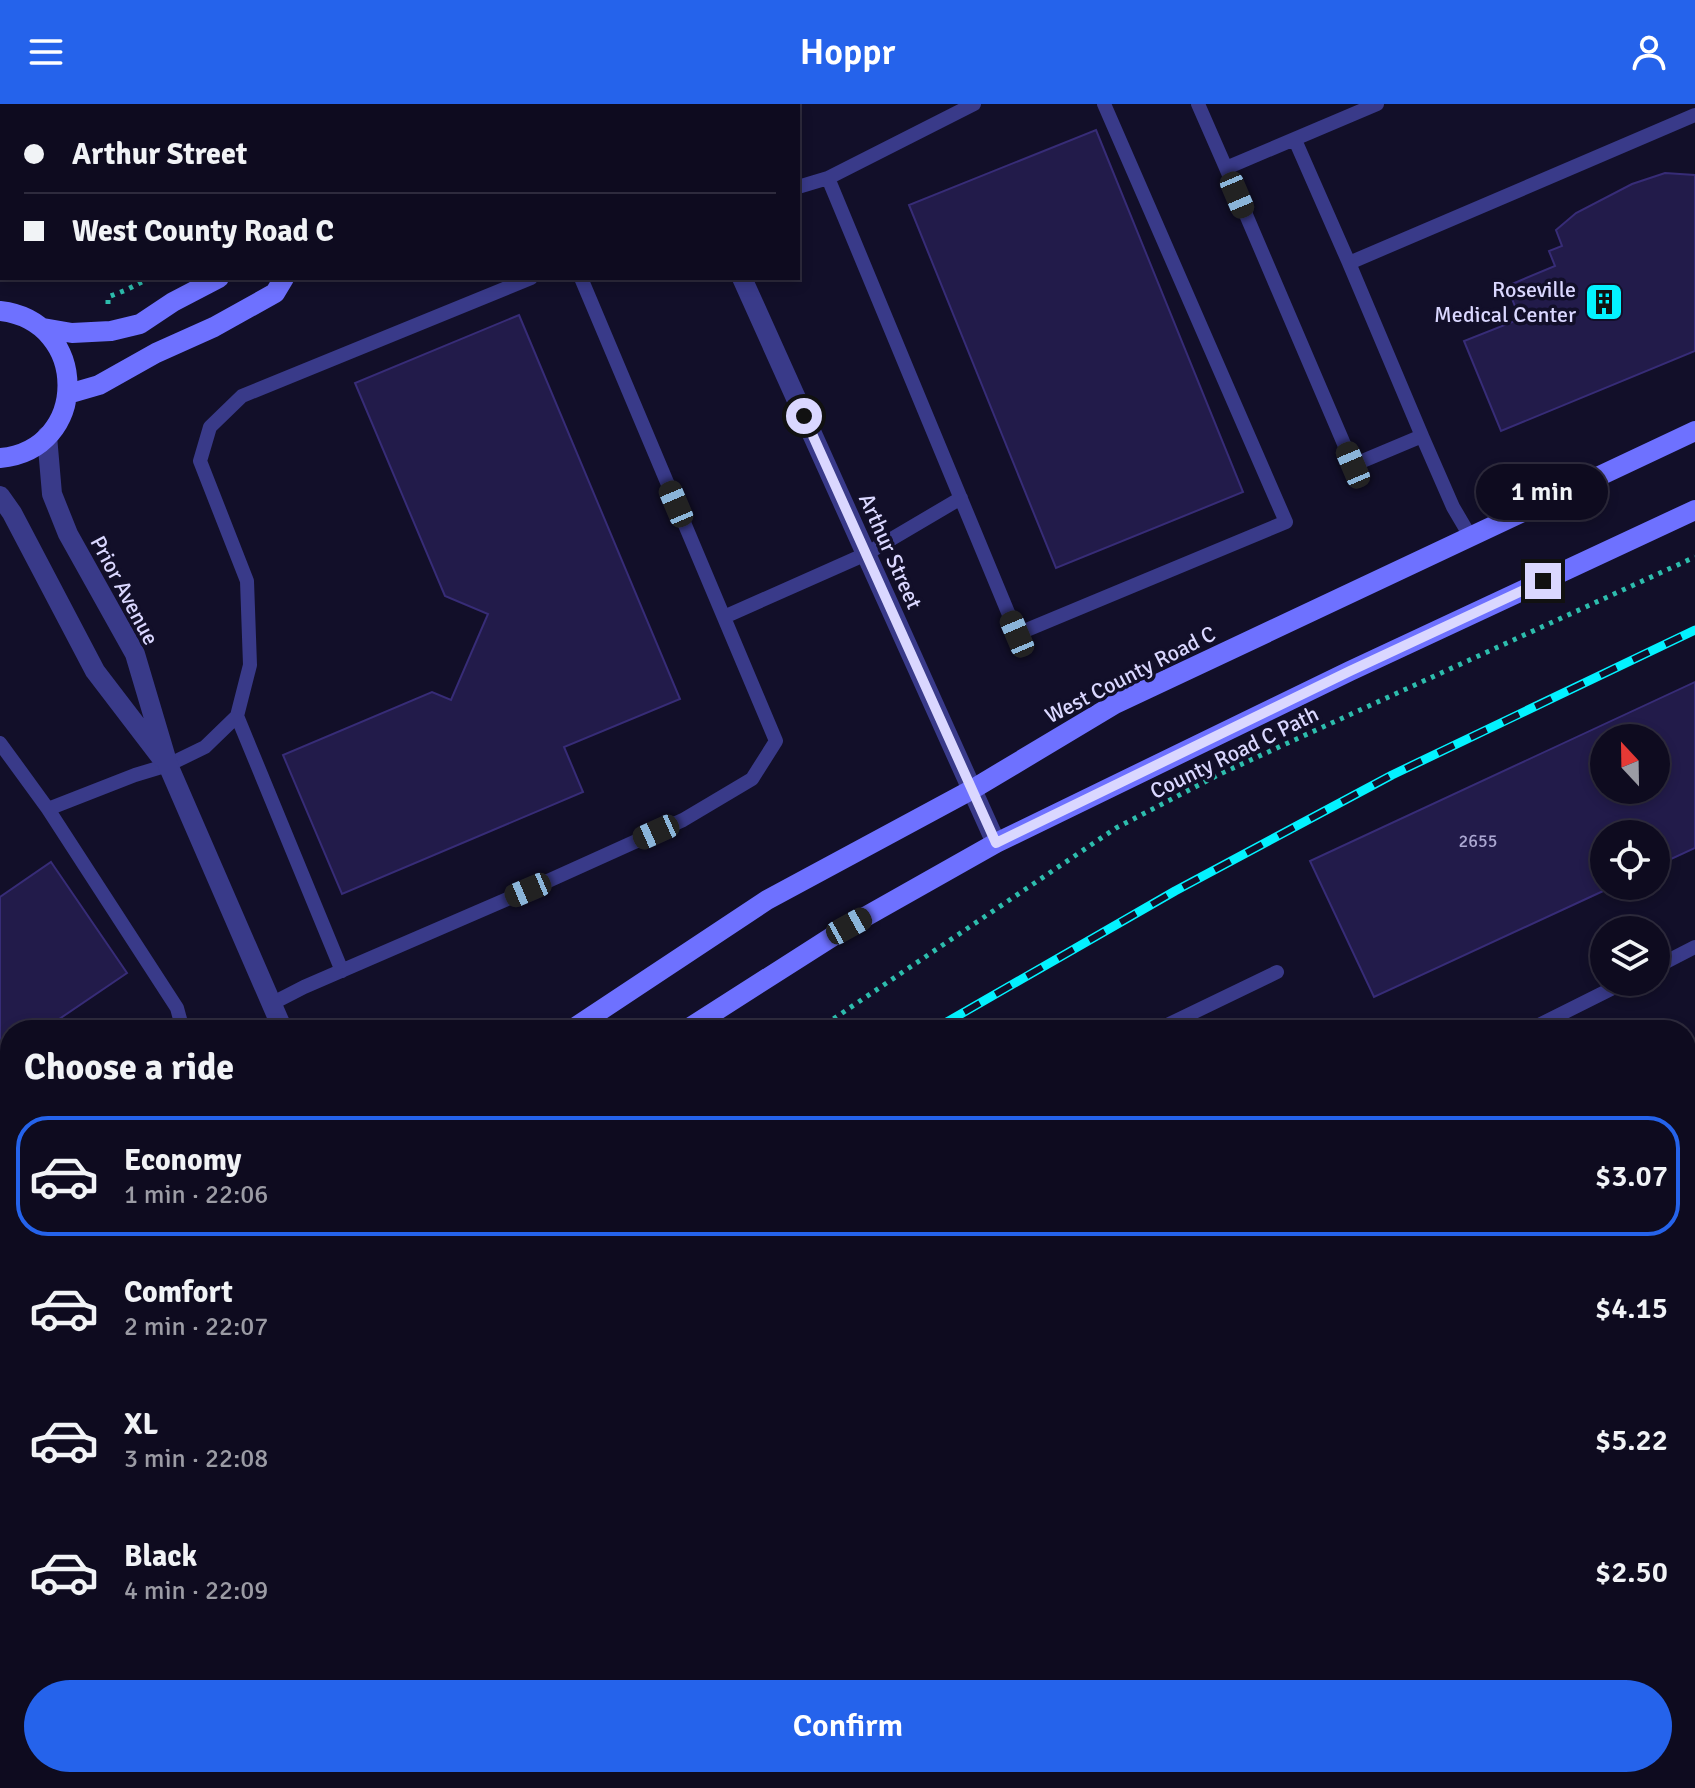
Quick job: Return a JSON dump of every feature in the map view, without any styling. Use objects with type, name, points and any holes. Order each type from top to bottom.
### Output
[{"type":"main road","points":[[43,328],[72,333],[111,331],[140,324],[215,280]]},
{"type":"main road","points":[[68,394],[99,385],[156,353],[214,327],[275,293],[283,280]]},
{"type":"main road","points":[[0,311],[24,316],[43,328],[59,347],[67,370],[68,394],[57,424],[47,436],[31,449],[0,458]]},
{"type":"main road","name":"West County Road C","points":[[586,1020],[767,900],[973,789],[1115,704],[1695,431]]},
{"type":"main road","points":[[702,1020],[849,926],[996,843],[1350,671],[1695,510]]},
{"type":"street","name":"Arthur Street","points":[[743,280],[996,843]]},
{"type":"street","name":"Prior Avenue","points":[[47,436],[52,494],[68,534],[135,654],[168,765],[278,1020]]},
{"type":"street","name":"Prior Avenue","points":[[0,496],[12,513],[95,671],[168,765]]},
{"type":"lane","points":[[800,186],[828,178],[974,104]]},
{"type":"lane","points":[[828,178],[1017,634],[1286,522],[1104,104]]},
{"type":"lane","points":[[1198,104],[1353,465],[1422,436]]},
{"type":"lane","points":[[1226,168],[1377,104]]},
{"type":"lane","points":[[1349,263],[1695,115]]},
{"type":"lane","points":[[1295,140],[1453,507],[1470,536]]},
{"type":"lane","points":[[48,809],[168,765],[205,747],[237,716],[250,665],[247,581],[200,461],[210,427],[242,396],[526,280]]},
{"type":"lane","points":[[271,1004],[683,820],[752,779],[776,741],[582,280]]},
{"type":"lane","points":[[724,617],[866,554],[961,498]]},
{"type":"lane","points":[[237,716],[342,971]]},
{"type":"lane","points":[[0,743],[48,809],[177,1008],[180,1020]]},
{"type":"lane","points":[[1670,960],[1695,947]]},
{"type":"lane","points":[[1178,1020],[1277,972]]},
{"type":"lane","points":[[1549,1020],[1597,996]]},
{"type":"path","points":[[109,313],[108,297],[146,280]]},
{"type":"path","name":"County Road C Path","points":[[832,1020],[1116,828],[1220,774],[1695,557]]},
{"type":"building","points":[[1096,130],[1243,492],[1056,568],[909,205]]},
{"type":"building","name":"Roseville Medical Center","points":[[1665,173],[1695,175],[1695,351],[1501,431],[1464,341],[1520,319],[1507,286],[1555,266],[1549,251],[1562,246],[1556,230],[1576,213],[1632,184]]},
{"type":"building","points":[[519,315],[680,699],[564,747],[583,792],[342,894],[283,755],[432,692],[451,700],[488,614],[445,596],[355,383]]},
{"type":"building","points":[[1695,682],[1695,848],[1670,860],[1670,820],[1590,820],[1590,897],[1374,997],[1310,861],[1590,731],[1590,804],[1670,804],[1670,724],[1605,724]]},
{"type":"building","points":[[51,862],[127,973],[58,1020],[0,1020],[0,897]]},
{"type":"railway","points":[[950,1020],[1175,891],[1392,775],[1695,630]]},
{"type":"place","name":"Roseville Medical Center","points":[[1604,302]]},
{"type":"route","points":[[804,416],[996,843],[1543,581]]}]
